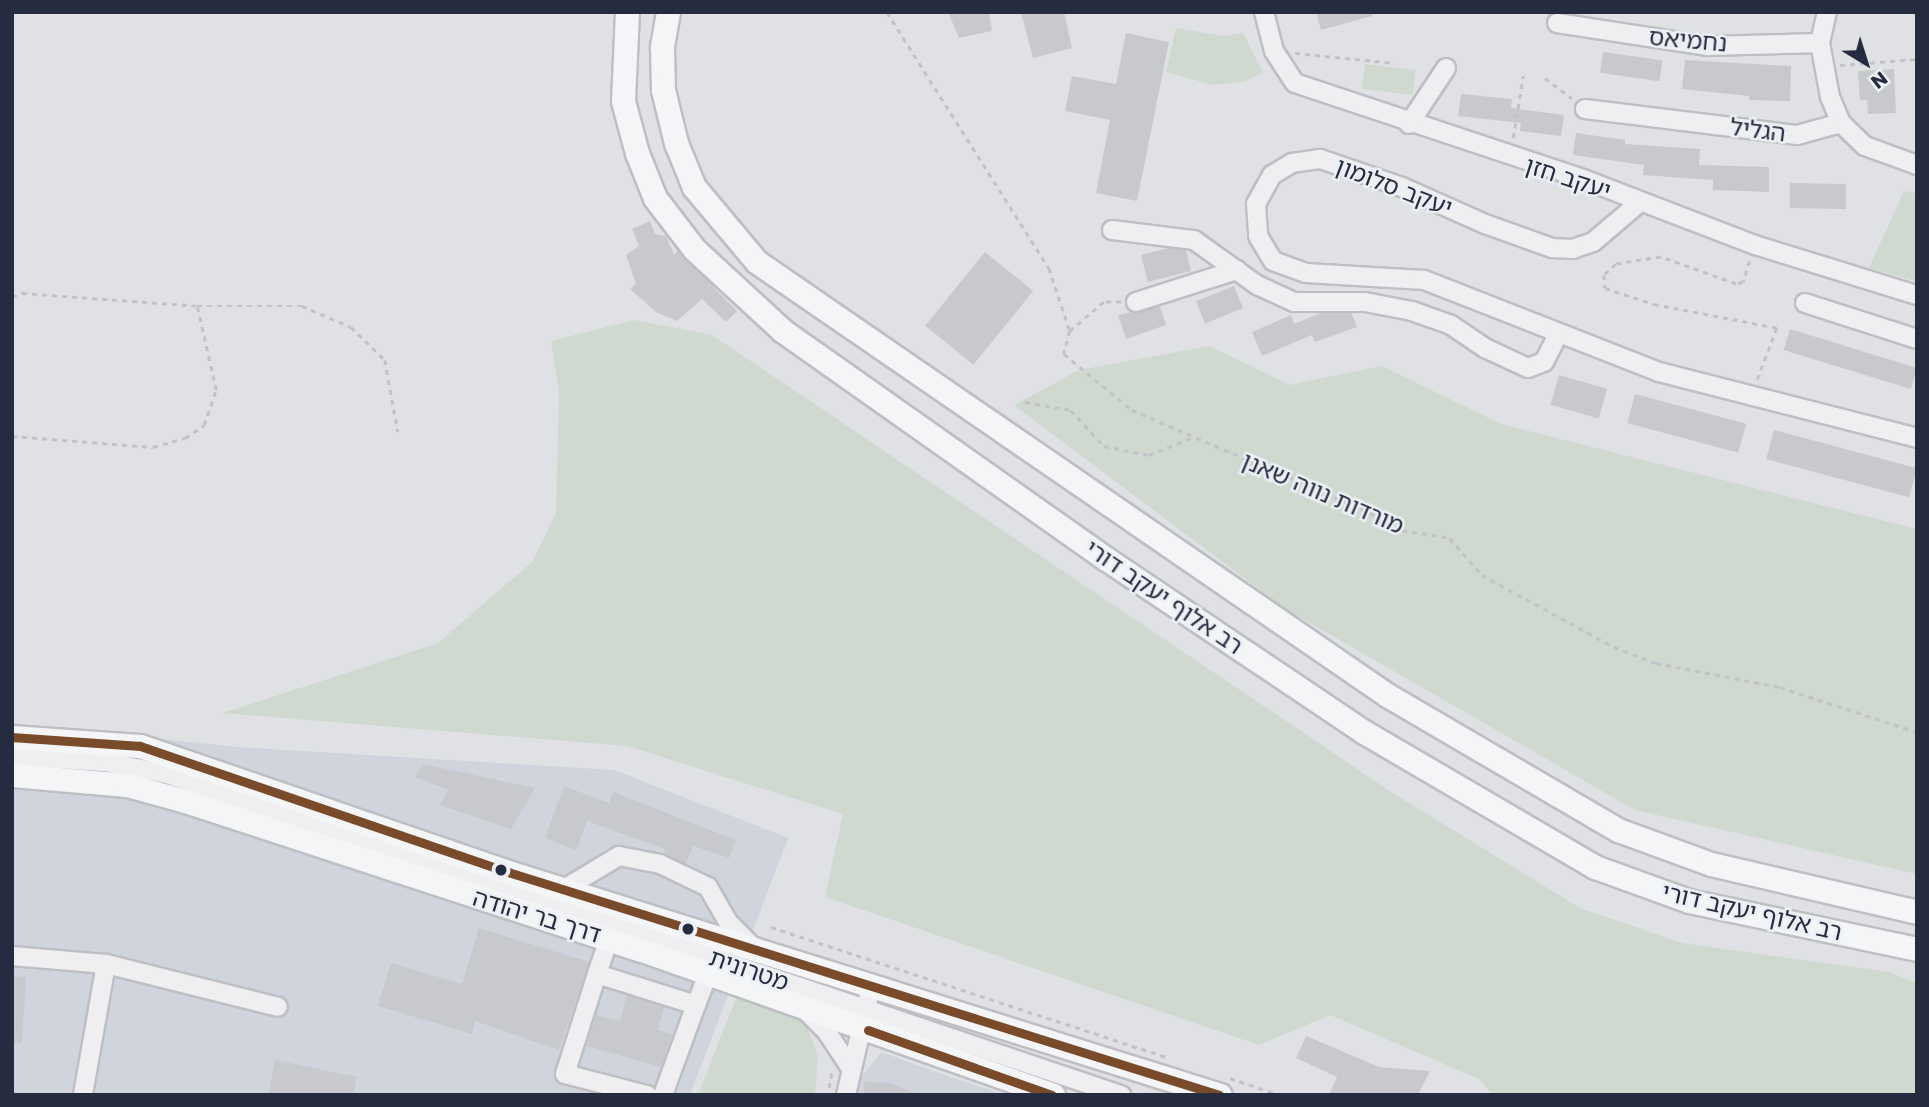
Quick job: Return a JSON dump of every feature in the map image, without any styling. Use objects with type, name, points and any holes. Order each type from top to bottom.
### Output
[{"type":"main road","name":"רב אלוף יעקב דורי","points":[[626,12],[624,101],[637,153],[655,198],[694,249],[783,331],[1105,558],[1364,732],[1595,867],[1689,901],[1917,949]]},
{"type":"main road","name":"רב אלוף יעקב דורי","points":[[668,12],[662,47],[663,90],[676,143],[694,187],[757,262],[859,329],[1128,521],[1387,695],[1618,830],[1711,864],[1917,912]]},
{"type":"main road","name":"דרך בר יהודה","points":[[12,737],[140,747],[758,952],[871,987],[1223,1086]]},
{"type":"main road","name":"דרך בר יהודה","points":[[12,775],[89,780],[163,794],[609,939],[803,1009],[862,1019],[1053,1095]]},
{"type":"street","name":"יעקב חזן","points":[[1264,12],[1274,51],[1295,83],[1510,158],[1583,179],[1639,203],[1755,244],[1917,295]]},
{"type":"street","points":[[1827,12],[1820,43],[1824,69],[1841,123],[1866,146],[1917,165]]},
{"type":"street","name":"נחמיאס","points":[[1557,23],[1708,46],[1820,43]]},
{"type":"street","points":[[1409,124],[1446,68]]},
{"type":"street","name":"הגליל","points":[[1585,109],[1797,135],[1841,123]]},
{"type":"street","name":"יעקב סלומון","points":[[1639,203],[1593,242],[1573,248],[1552,248],[1321,159],[1292,163],[1272,175],[1256,204],[1258,236],[1273,261],[1306,273],[1424,280],[1659,372],[1917,438]]},
{"type":"street","points":[[1112,230],[1194,240],[1237,270],[1294,302],[1365,302],[1412,311],[1451,325],[1485,348],[1528,368],[1544,362],[1558,334]]},
{"type":"street","points":[[1136,302],[1237,270]]},
{"type":"street","points":[[1805,303],[1917,339]]},
{"type":"street","name":"מטרונית","points":[[12,756],[105,762],[167,774],[862,1019],[1121,1095]]},
{"type":"street","points":[[564,889],[618,856],[660,864],[708,887],[729,922],[758,952]]},
{"type":"street","points":[[609,939],[565,1074],[647,1095]]},
{"type":"street","points":[[12,956],[106,964],[278,1006]]},
{"type":"street","points":[[83,1095],[106,964]]},
{"type":"street","points":[[597,974],[696,1005]]},
{"type":"street","points":[[663,1095],[708,974]]},
{"type":"street","points":[[846,1095],[871,987]]},
{"type":"street","points":[[803,1009],[827,1032],[852,1070]]},
{"type":"path","points":[[887,12],[1049,268],[1070,331],[1104,302],[1136,302]]},
{"type":"path","points":[[1274,51],[1395,63]]},
{"type":"path","points":[[1824,69],[1859,60],[1917,59]]},
{"type":"path","points":[[1510,158],[1522,76]]},
{"type":"path","points":[[1545,78],[1585,109]]},
{"type":"path","points":[[1751,395],[1777,328],[1654,304],[1605,288],[1604,275],[1616,264],[1661,257],[1736,284],[1747,275],[1755,244]]},
{"type":"path","points":[[12,297],[22,293],[197,306],[302,306],[351,327],[384,360],[398,432]]},
{"type":"path","points":[[12,436],[153,447],[185,438],[204,425],[216,390],[197,306]]},
{"type":"path","name":"מורדות נווה שאנן","points":[[1070,331],[1064,354],[1132,410],[1362,508],[1402,530],[1450,538],[1482,575],[1614,647],[1656,663],[1780,687],[1917,732]]},
{"type":"path","points":[[1025,402],[1071,410],[1104,446],[1149,455],[1193,437]]},
{"type":"path","points":[[771,927],[1174,1059]]},
{"type":"path","points":[[1223,1086],[1280,1095]]},
{"type":"shaded area","points":[[1176,28],[1223,36],[1243,33],[1263,72],[1246,81],[1213,85],[1166,72]]},
{"type":"shaded area","points":[[1365,64],[1416,70],[1413,95],[1362,89]]},
{"type":"shaded area","points":[[1904,191],[1917,193],[1917,281],[1869,268]]},
{"type":"shaded area","points":[[634,320],[712,335],[1396,795],[1580,908],[1682,943],[1889,972],[1917,983],[1917,1095],[1493,1095],[1479,1079],[1330,1015],[1259,1045],[825,897],[843,814],[627,746],[223,713],[438,643],[532,562],[556,513],[559,392],[551,341]]},
{"type":"shaded area","points":[[1210,346],[1289,385],[1382,366],[1501,424],[1917,529],[1917,874],[1635,810],[1284,608],[1014,405],[1079,370]]},
{"type":"shaded area","points":[[12,723],[237,747],[614,770],[788,838],[690,1095],[12,1095]]},
{"type":"shaded area","points":[[738,993],[803,1018],[818,1054],[815,1095],[698,1095]]},
{"type":"shaded area","points":[[881,1052],[953,1078],[1006,1095],[848,1095]]},
{"type":"building","points":[[948,12],[989,12],[992,31],[959,38]]},
{"type":"building","points":[[1021,12],[1064,12],[1072,48],[1033,58]]},
{"type":"building","points":[[1316,12],[1372,12],[1372,16],[1321,30]]},
{"type":"building","points":[[1126,33],[1169,42],[1137,201],[1096,193],[1110,120],[1065,111],[1072,76],[1116,84]]},
{"type":"building","points":[[1603,52],[1662,60],[1659,81],[1600,73]]},
{"type":"building","points":[[1685,60],[1791,66],[1790,101],[1749,100],[1749,96],[1682,89]]},
{"type":"building","points":[[1894,69],[1896,113],[1868,114],[1867,100],[1860,100],[1858,71]]},
{"type":"building","points":[[1461,94],[1512,99],[1511,108],[1564,115],[1561,136],[1520,131],[1521,123],[1458,116]]},
{"type":"building","points":[[1576,133],[1625,140],[1625,144],[1700,149],[1699,165],[1769,167],[1769,192],[1713,190],[1713,180],[1643,175],[1644,165],[1573,155]]},
{"type":"building","points":[[1790,183],[1846,184],[1846,209],[1790,208]]},
{"type":"building","points":[[650,221],[655,234],[666,236],[674,255],[678,251],[737,311],[726,322],[702,299],[677,321],[656,312],[630,289],[636,284],[626,255],[639,246],[632,229]]},
{"type":"building","points":[[1168,248],[1186,250],[1191,271],[1148,282],[1141,255]]},
{"type":"building","points":[[985,252],[1033,291],[973,365],[925,326]]},
{"type":"building","points":[[1234,286],[1243,308],[1205,324],[1196,301]]},
{"type":"building","points":[[1160,306],[1166,325],[1126,339],[1118,315]]},
{"type":"building","points":[[1321,313],[1351,313],[1357,327],[1315,342],[1312,335],[1262,356],[1252,332],[1291,315],[1294,324]]},
{"type":"building","points":[[1790,329],[1917,368],[1911,389],[1784,350]]},
{"type":"building","points":[[1559,375],[1607,389],[1599,419],[1550,405]]},
{"type":"building","points":[[1635,394],[1746,424],[1738,453],[1627,423]]},
{"type":"building","points":[[1774,430],[1917,468],[1909,497],[1766,459]]},
{"type":"building","points":[[423,764],[535,788],[511,829],[440,805],[449,790],[414,777]]},
{"type":"building","points":[[564,786],[609,803],[613,792],[736,840],[729,858],[693,846],[686,864],[664,853],[665,849],[587,821],[576,850],[545,838]]},
{"type":"building","points":[[479,928],[589,962],[559,1050],[475,1021],[472,1034],[378,1006],[391,963],[462,984]]},
{"type":"building","points":[[12,976],[26,977],[22,1043],[12,1042]]},
{"type":"building","points":[[627,995],[664,1007],[658,1030],[672,1034],[661,1067],[587,1046],[596,1015],[620,1021]]},
{"type":"building","points":[[1306,1036],[1379,1067],[1430,1071],[1418,1095],[1329,1095],[1337,1077],[1296,1058]]},
{"type":"building","points":[[275,1060],[357,1077],[353,1095],[268,1095]]},
{"type":"building","points":[[864,1082],[891,1083],[918,1095],[864,1095]]},
{"type":"transit line","points":[[12,737],[140,746],[508,872],[1219,1095]]},
{"type":"transit line","points":[[868,1030],[1052,1095]]}]
